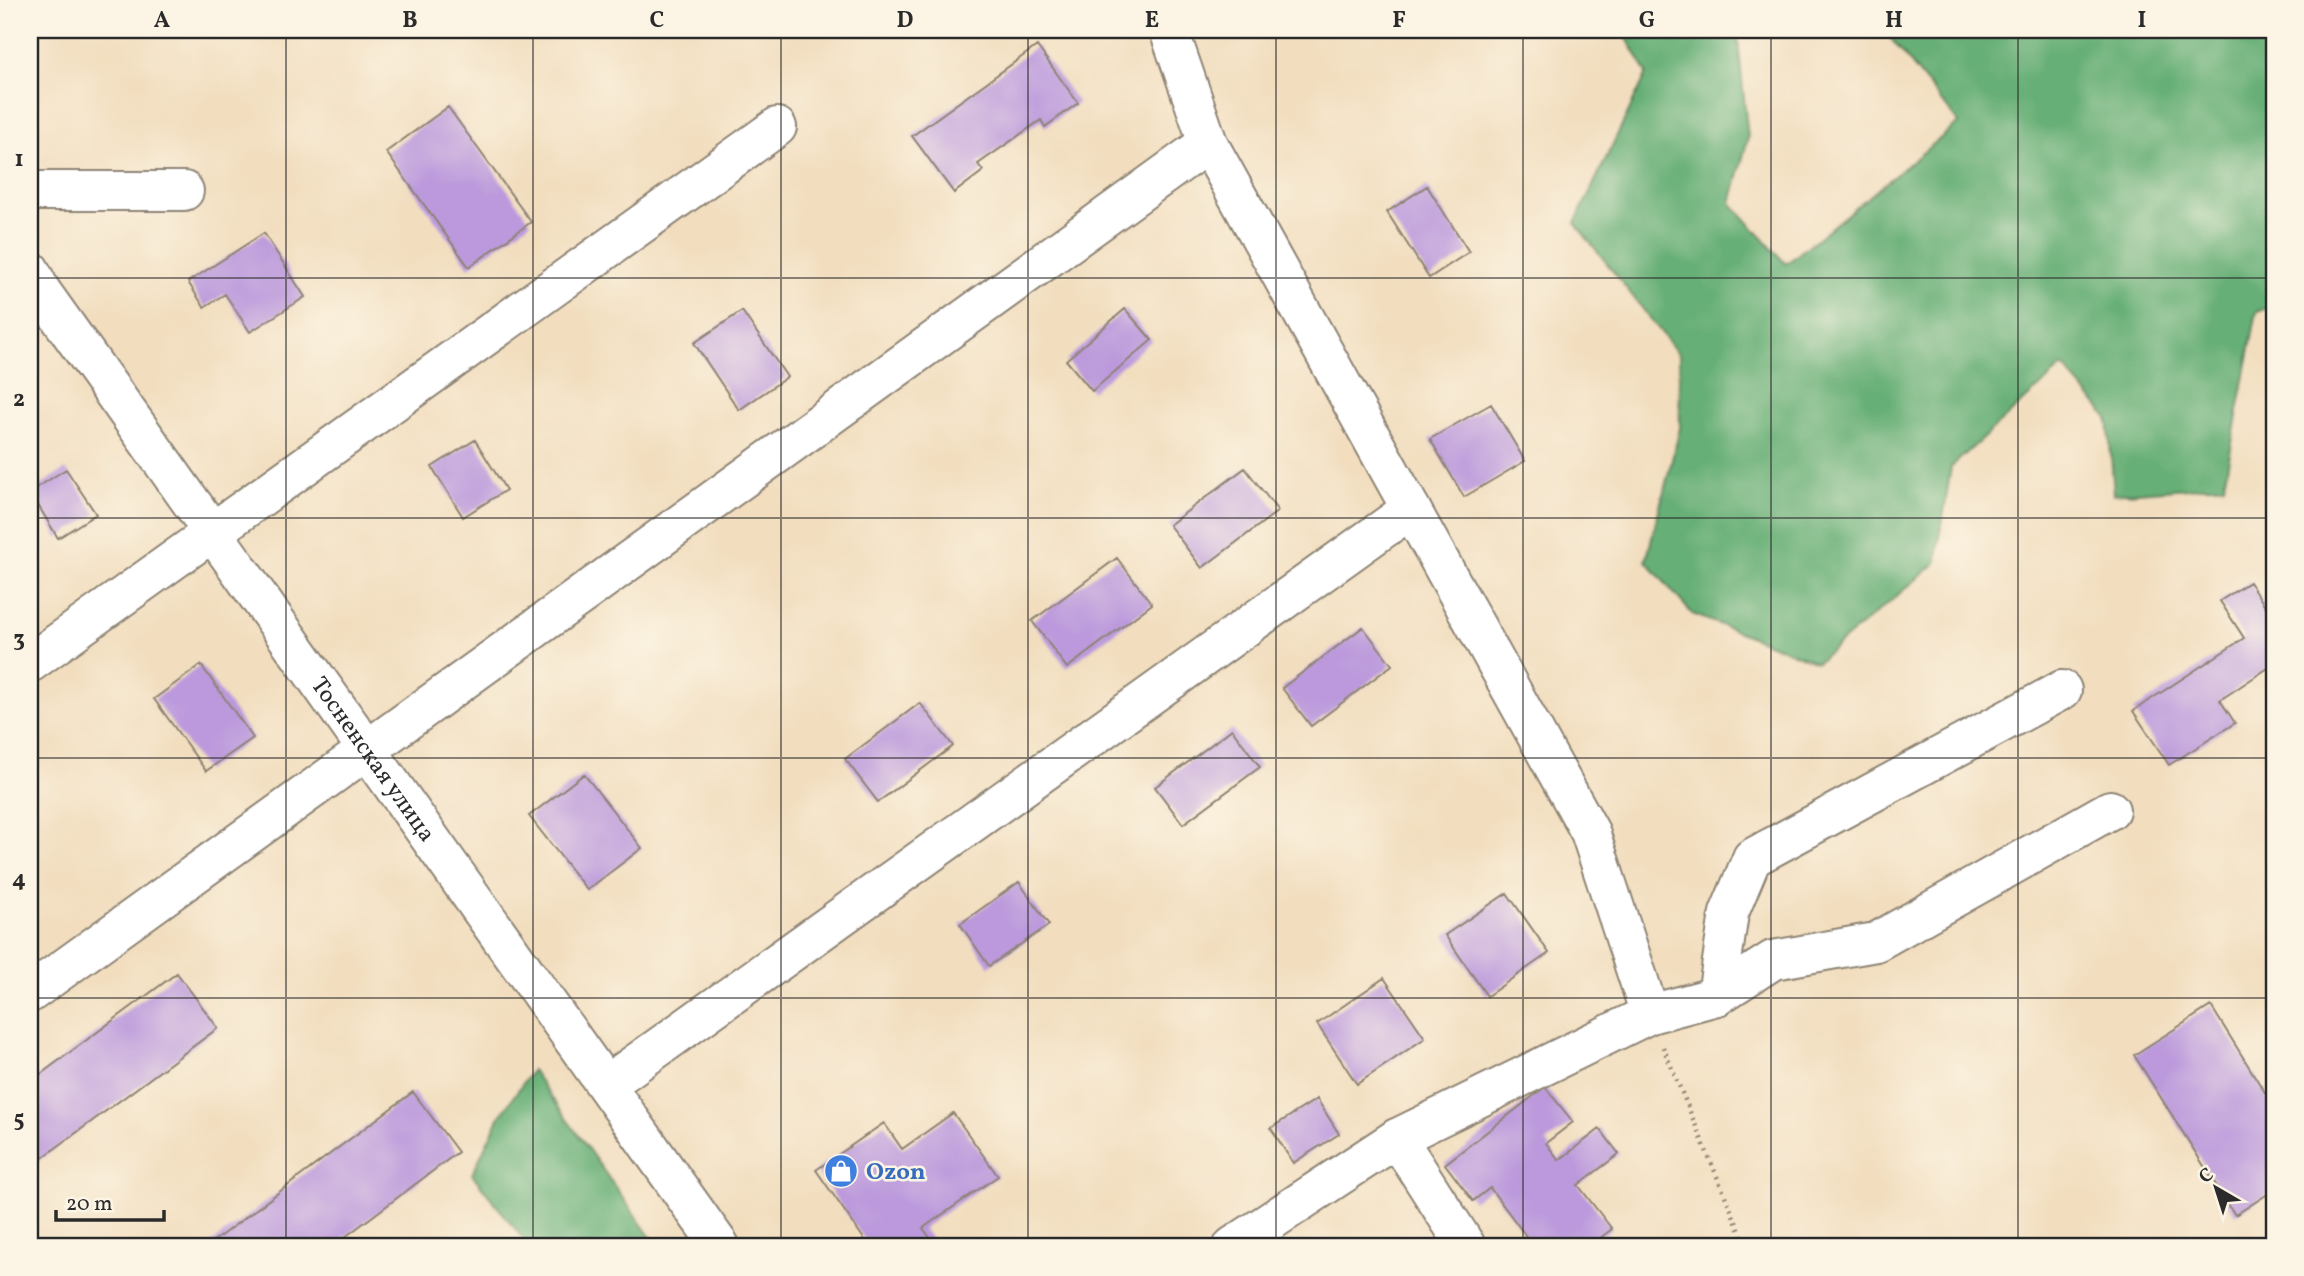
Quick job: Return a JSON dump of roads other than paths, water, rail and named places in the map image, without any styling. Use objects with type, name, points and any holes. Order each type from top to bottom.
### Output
[{"type":"street","points":[[1169,30],[1208,143],[1590,832],[1650,1014]]},
{"type":"street","points":[[30,663],[776,127]]},
{"type":"street","points":[[30,993],[1208,143]]},
{"type":"street","points":[[30,191],[184,191]]},
{"type":"street","name":"Тосненская улица","points":[[33,286],[212,532],[720,1246]]},
{"type":"street","points":[[606,1085],[1410,509]]},
{"type":"street","points":[[1717,996],[1728,914],[1752,858],[2062,690]]},
{"type":"street","points":[[1233,1246],[1396,1138],[1650,1014],[1717,996],[1773,960],[1875,943],[2110,810]]},
{"type":"street","points":[[1396,1138],[1466,1246]]},
{"type":"place","name":"Ozon","points":[[841,1171]]}]
